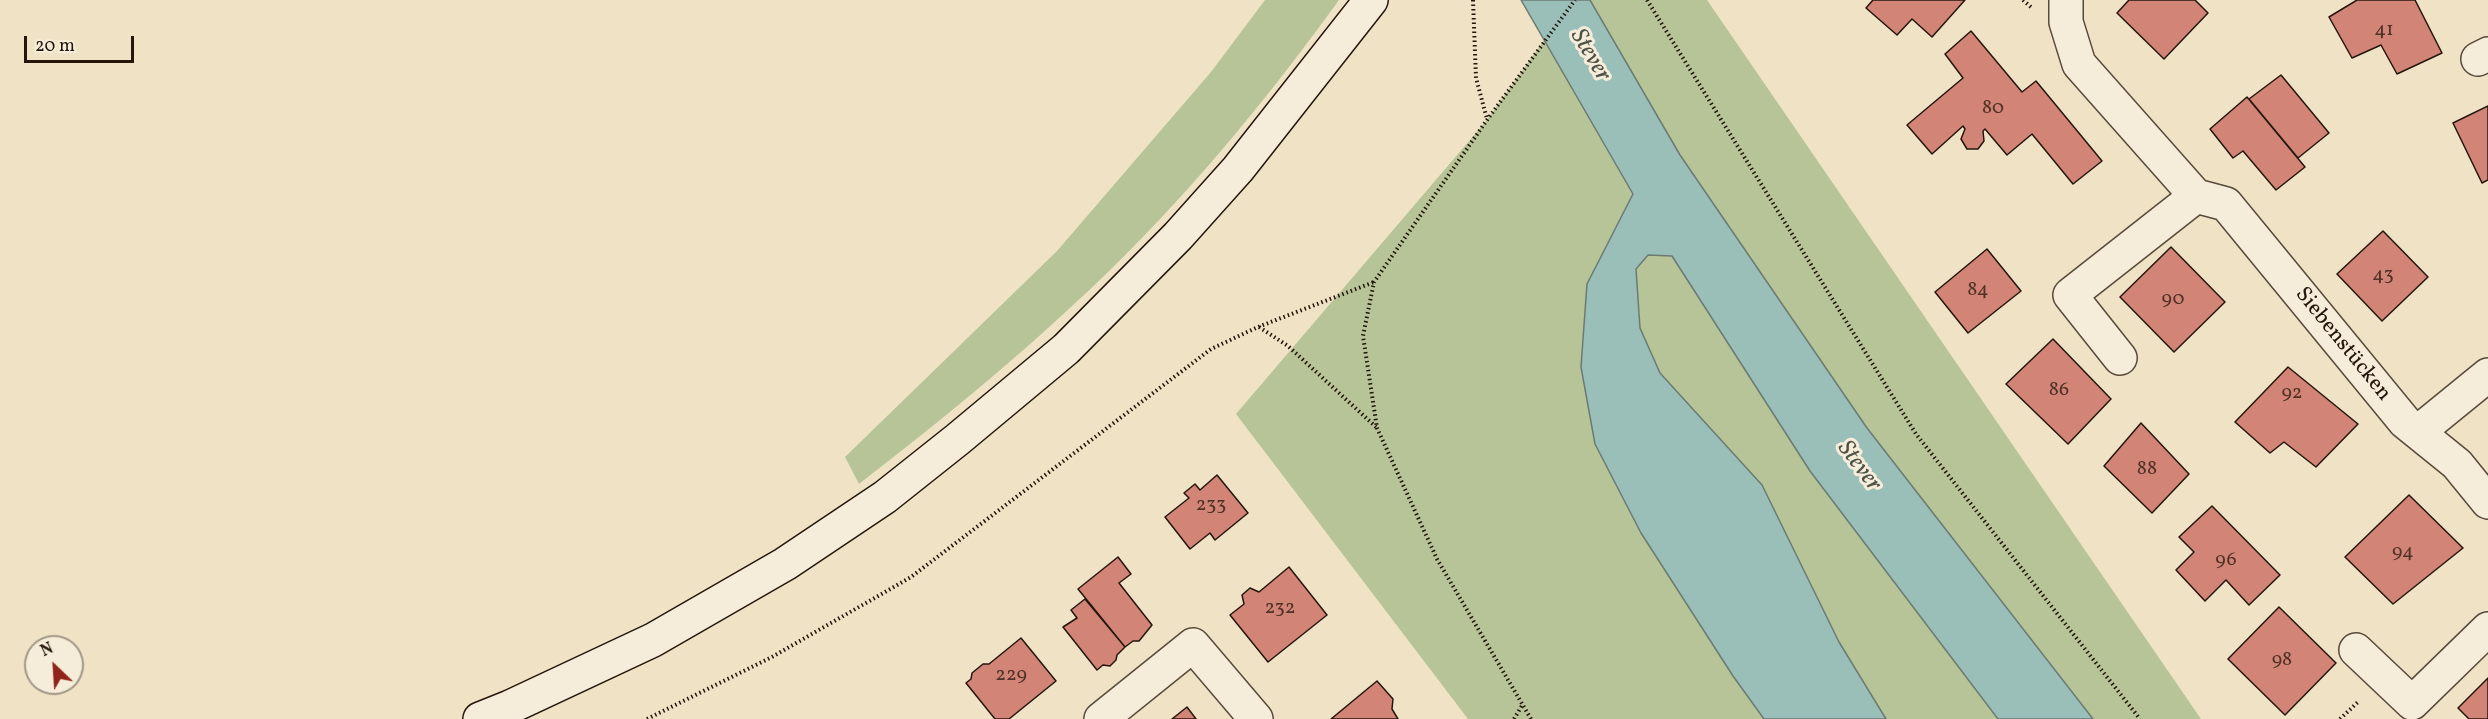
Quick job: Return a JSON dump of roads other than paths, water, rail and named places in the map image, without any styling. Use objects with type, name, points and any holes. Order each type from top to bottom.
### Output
[{"type":"street","points":[[480,719],[654,640],[785,564],[885,497],[958,439],[1066,349],[1178,236],[1238,169],[1371,0]]},
{"type":"street","points":[[2066,0],[2066,22],[2079,64],[2196,196],[2070,295],[2120,358]]},
{"type":"street","name":"Siebenstücken","points":[[2196,196],[2226,204],[2405,422],[2457,464],[2488,502]]},
{"type":"street","points":[[2418,432],[2488,375]]},
{"type":"street","points":[[2356,650],[2412,704],[2488,628]]},
{"type":"street","points":[[1101,719],[1192,645],[1256,719]]},
{"type":"water","name":"Stever","points":[[1521,0],[1590,0],[1680,155],[1867,428],[2093,719],[1998,719],[1810,471],[1672,256],[1648,255],[1636,269],[1640,328],[1660,373],[1762,485],[1839,642],[1886,719],[1764,719],[1733,676],[1641,533],[1595,444],[1581,367],[1587,284],[1633,194]]}]
